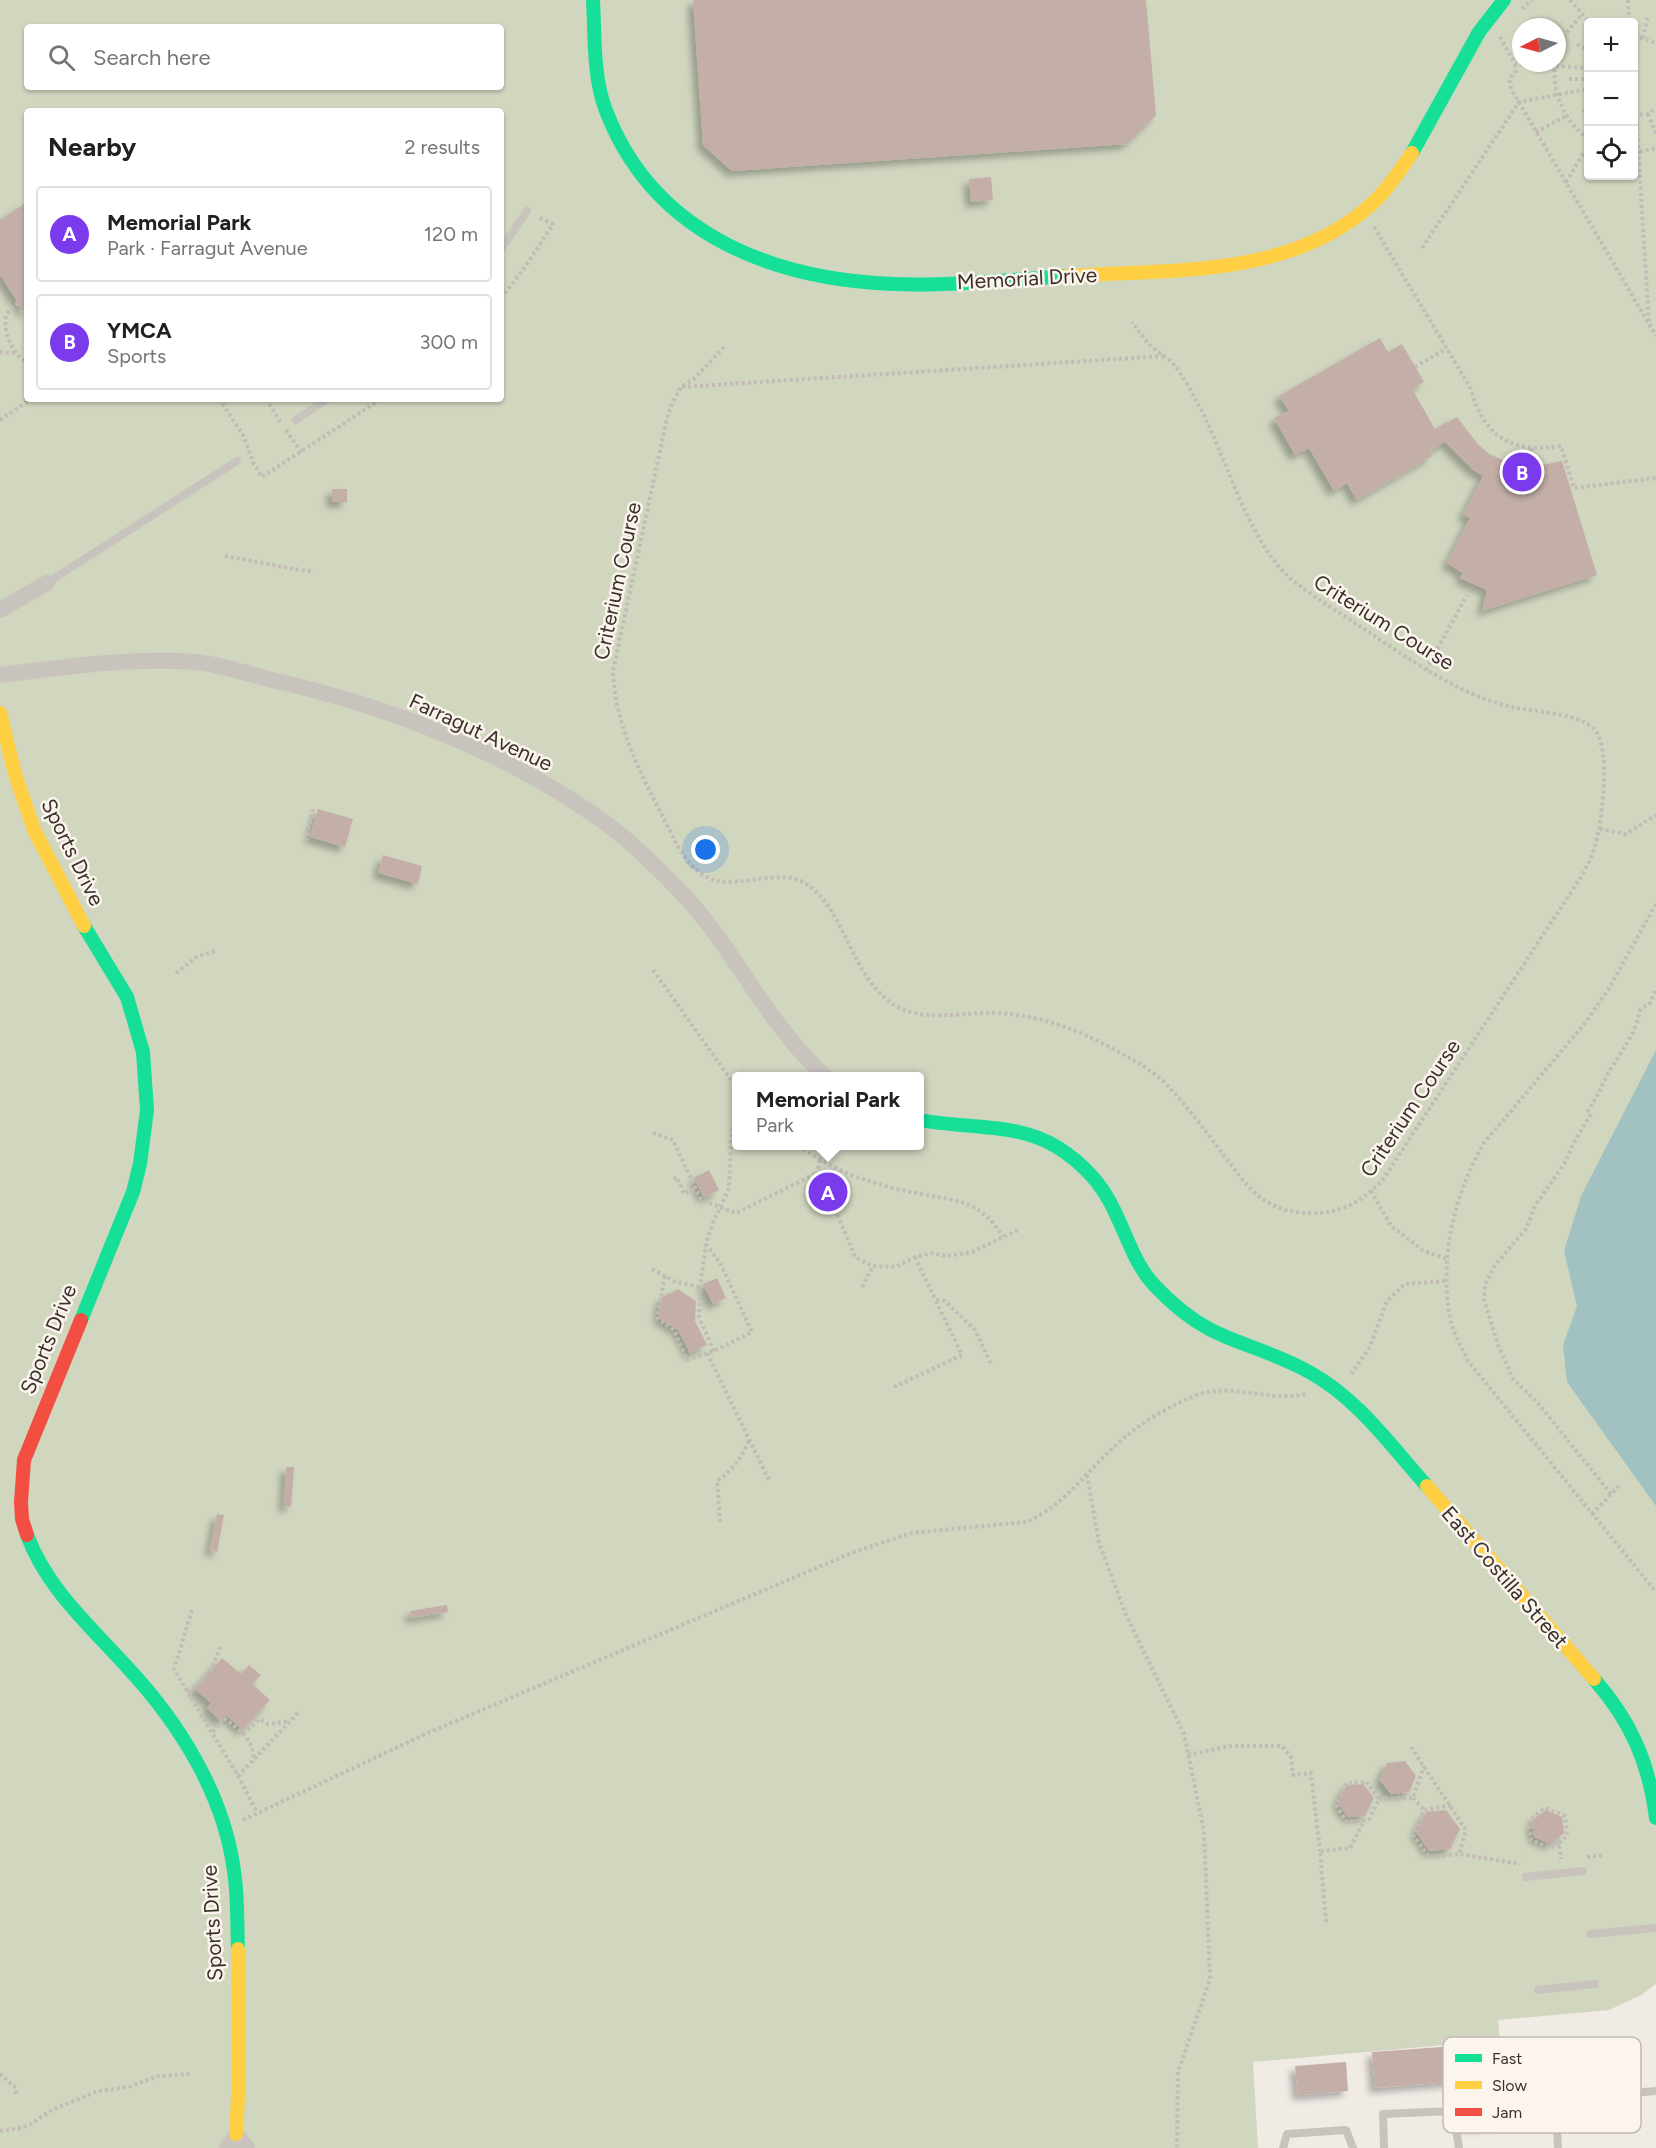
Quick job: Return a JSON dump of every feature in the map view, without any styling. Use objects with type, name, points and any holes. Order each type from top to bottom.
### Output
[{"type":"street","name":"Memorial Drive","points":[[593,0],[599,81],[605,107],[616,133],[646,181],[665,203],[690,225],[715,241],[741,253],[793,269],[843,279],[893,284],[1205,267],[1275,256],[1327,234],[1364,210],[1395,178],[1437,109],[1471,45],[1504,0]]},
{"type":"street","points":[[0,610],[47,583]]},
{"type":"street","name":"Farragut Avenue","points":[[0,675],[122,661],[199,663],[314,689],[363,705],[457,741],[527,774],[605,823],[650,860],[683,894],[795,1047],[820,1072]]},
{"type":"street","name":"Sports Drive","points":[[0,712],[15,774],[34,830],[93,942],[127,998],[142,1052],[147,1110],[140,1164],[133,1192],[24,1460],[20,1503],[24,1526],[33,1552],[43,1570],[145,1688],[181,1738],[212,1794],[226,1829],[236,1875],[237,1900],[239,2078],[231,2141],[247,2148]]},
{"type":"street","name":"East Costilla Street","points":[[924,1121],[1028,1135],[1048,1142],[1064,1152],[1100,1186],[1113,1208],[1138,1264],[1175,1305],[1194,1320],[1218,1334],[1304,1367],[1345,1395],[1602,1688],[1636,1737],[1645,1759],[1656,1818]]},
{"type":"lane","points":[[504,244],[526,211]]},
{"type":"lane","points":[[296,420],[323,402]]},
{"type":"lane","points":[[47,583],[237,461]]},
{"type":"lane","points":[[1526,1877],[1583,1871]]},
{"type":"lane","points":[[1590,1934],[1656,1928]]},
{"type":"lane","points":[[1538,1990],[1595,1984]]},
{"type":"lane","points":[[1641,2092],[1656,2091]]},
{"type":"lane","points":[[1384,2148],[1383,2114],[1443,2111]]},
{"type":"lane","points":[[1283,2148],[1287,2134],[1346,2130],[1353,2148]]},
{"type":"lane","points":[[1457,2133],[1459,2148]]},
{"type":"lane","points":[[1557,2133],[1558,2148]]},
{"type":"path","points":[[1515,16],[1532,0]]},
{"type":"path","points":[[1570,0],[1586,18]]},
{"type":"path","points":[[1628,0],[1629,18]]},
{"type":"path","points":[[1566,32],[1582,14]]},
{"type":"path","points":[[1642,38],[1648,15]]},
{"type":"path","points":[[1504,29],[1499,36],[1512,59]]},
{"type":"path","points":[[1638,38],[1656,41]]},
{"type":"path","points":[[1577,44],[1584,48]]},
{"type":"path","points":[[1566,65],[1584,68]]},
{"type":"path","points":[[1515,72],[1509,84],[1656,336]]},
{"type":"path","points":[[1556,72],[1557,95],[1566,116],[1584,136]]},
{"type":"path","points":[[1569,79],[1584,79]]},
{"type":"path","points":[[1422,248],[1519,102],[1584,90]]},
{"type":"path","points":[[1638,115],[1648,114],[1656,108]]},
{"type":"path","points":[[1648,114],[1656,134]]},
{"type":"path","points":[[1536,132],[1566,116]]},
{"type":"path","points":[[1638,152],[1656,148]]},
{"type":"path","points":[[1566,182],[1584,153]]},
{"type":"path","points":[[1638,179],[1649,323]]},
{"type":"path","points":[[1364,210],[1471,389],[1474,403],[1482,419],[1501,440],[1532,448],[1561,446],[1574,488],[1656,478]]},
{"type":"path","points":[[504,294],[553,224],[526,211]]},
{"type":"path","points":[[18,303],[9,311],[6,318],[10,344],[15,353],[24,360]]},
{"type":"path","name":"Criterium Course","points":[[724,347],[695,378],[681,387],[672,403],[613,671],[617,710],[630,748],[687,861],[709,880],[721,882],[786,877],[801,881],[814,890],[825,901],[868,979],[894,1005],[908,1011],[931,1014],[999,1013],[1056,1022],[1086,1034],[1147,1068],[1166,1084],[1246,1184],[1266,1202],[1298,1213],[1333,1211],[1349,1206],[1382,1181],[1590,862],[1600,829],[1604,788],[1604,750],[1600,737],[1593,728],[1582,721],[1511,707],[1488,700],[1426,670],[1298,585],[1275,564],[1254,528],[1198,404],[1176,367],[1151,346],[1132,322]]},
{"type":"path","points":[[1415,367],[1447,348]]},
{"type":"path","points":[[0,352],[15,353]]},
{"type":"path","points":[[681,387],[1165,356]]},
{"type":"path","points":[[0,420],[27,402]]},
{"type":"path","points":[[221,402],[243,435],[254,464],[262,477],[376,402]]},
{"type":"path","points":[[1532,448],[1533,465]]},
{"type":"path","points":[[225,556],[305,572],[314,570]]},
{"type":"path","points":[[1426,670],[1467,595]]},
{"type":"path","points":[[306,841],[313,809]]},
{"type":"path","points":[[1600,829],[1626,834],[1656,815]]},
{"type":"path","points":[[1656,904],[1608,990],[1586,1022],[1484,1143],[1471,1165],[1458,1199],[1447,1259],[1446,1281],[1450,1320],[1468,1361],[1656,1592]]},
{"type":"path","points":[[176,973],[198,956],[216,951]]},
{"type":"path","points":[[653,970],[732,1081]]},
{"type":"path","points":[[1611,1494],[1537,1402],[1513,1379],[1498,1345],[1484,1299],[1485,1284],[1496,1264],[1526,1229],[1535,1206],[1566,1161],[1573,1143],[1591,1114],[1588,1110],[1599,1095],[1604,1081],[1636,1028],[1640,1010],[1650,1002],[1656,989]]},
{"type":"path","points":[[714,1350],[699,1317],[700,1287],[706,1244],[729,1188],[732,1126]]},
{"type":"path","points":[[653,1133],[673,1140],[701,1200],[736,1213],[817,1173]]},
{"type":"path","points":[[804,1150],[861,1179],[919,1194],[960,1200],[979,1210],[994,1223],[1003,1237]]},
{"type":"path","points":[[820,1160],[817,1173],[831,1199],[855,1257],[873,1266],[896,1267],[915,1257],[932,1253],[947,1256],[972,1252],[1018,1230]]},
{"type":"path","points":[[674,1179],[677,1176],[684,1194],[696,1188]]},
{"type":"path","points":[[1371,1191],[1391,1226],[1424,1251],[1447,1259]]},
{"type":"path","points":[[665,1276],[657,1318],[674,1330],[687,1360],[752,1332],[720,1263],[706,1244]]},
{"type":"path","points":[[894,1387],[962,1355],[915,1257]]},
{"type":"path","points":[[862,1287],[873,1266]]},
{"type":"path","points":[[652,1269],[676,1282],[700,1287]]},
{"type":"path","points":[[226,1829],[257,1812],[430,1732],[854,1552],[911,1533],[1026,1522],[1042,1515],[1057,1504],[1116,1445],[1146,1420],[1200,1394],[1219,1391],[1276,1397],[1299,1396],[1319,1390],[1350,1375],[1369,1349],[1387,1301],[1405,1284],[1446,1281]]},
{"type":"path","points":[[935,1299],[945,1300],[975,1330],[991,1365]]},
{"type":"path","points":[[707,1353],[770,1482]]},
{"type":"path","points":[[720,1522],[717,1481],[730,1472],[739,1461],[749,1440]]},
{"type":"path","points":[[1087,1474],[1099,1543],[1126,1615],[1184,1734],[1204,1831],[1210,1979],[1178,2072],[1177,2148]]},
{"type":"path","points":[[1592,1514],[1620,1485]]},
{"type":"path","points":[[192,1610],[174,1669],[257,1812]]},
{"type":"path","points":[[189,1693],[212,1669],[220,1647]]},
{"type":"path","points":[[238,1776],[298,1713]]},
{"type":"path","points":[[213,1733],[224,1718],[252,1745],[252,1762]]},
{"type":"path","points":[[243,1734],[260,1719],[268,1724],[291,1721]]},
{"type":"path","points":[[1188,1755],[1230,1746],[1281,1746],[1291,1756],[1293,1775],[1311,1773],[1326,1922]]},
{"type":"path","points":[[1411,1747],[1466,1830],[1459,1854]]},
{"type":"path","points":[[1413,1798],[1424,1766]]},
{"type":"path","points":[[1366,1782],[1379,1799],[1369,1820],[1364,1821],[1347,1822],[1336,1805],[1346,1783],[1366,1782]]},
{"type":"path","points":[[1379,1799],[1413,1798],[1424,1810]]},
{"type":"path","points":[[1424,1810],[1451,1805]]},
{"type":"path","points":[[1545,1808],[1565,1816],[1568,1836],[1559,1843],[1550,1848],[1531,1840],[1529,1820],[1545,1808]]},
{"type":"path","points":[[1424,1810],[1413,1835],[1429,1857],[1459,1854],[1516,1865],[1527,1863]]},
{"type":"path","points":[[1320,1851],[1350,1848],[1364,1821]]},
{"type":"path","points":[[1559,1843],[1562,1873]]},
{"type":"path","points":[[1582,1857],[1604,1855]]},
{"type":"path","points":[[1550,1861],[1572,1858]]},
{"type":"path","points":[[0,2074],[16,2088],[16,2096]]},
{"type":"path","points":[[0,2131],[31,2124],[52,2110],[98,2091],[129,2086],[158,2076],[190,2074]]},
{"type":"green space","points":[[0,0],[1656,0],[1656,1984],[1641,1995],[1609,2010],[1498,2020],[1500,2037],[1443,2037],[1443,2045],[1253,2062],[1258,2148],[0,2148]]},
{"type":"water","points":[[1656,1050],[1656,1506],[1567,1382],[1563,1345],[1577,1306],[1564,1251],[1581,1196]]},
{"type":"building","points":[[693,0],[1146,0],[1156,115],[1127,144],[732,171],[703,145]]},
{"type":"building","points":[[991,177],[993,200],[971,202],[969,179]]},
{"type":"building","points":[[24,204],[24,311],[0,275],[0,220]]},
{"type":"building","points":[[1380,338],[1388,352],[1402,344],[1424,382],[1412,389],[1435,429],[1457,417],[1477,443],[1489,454],[1505,461],[1521,465],[1542,465],[1562,461],[1597,575],[1482,611],[1487,590],[1460,578],[1463,573],[1447,563],[1470,518],[1463,515],[1483,476],[1472,469],[1445,442],[1430,451],[1432,456],[1357,500],[1347,483],[1334,491],[1309,448],[1295,455],[1274,418],[1289,411],[1279,396]]},
{"type":"building","points":[[332,489],[347,489],[347,502],[332,502]]},
{"type":"building","points":[[318,809],[353,819],[345,847],[310,837]]},
{"type":"building","points":[[383,855],[422,866],[418,884],[378,873]]},
{"type":"building","points":[[709,1170],[719,1190],[704,1198],[694,1178]]},
{"type":"building","points":[[717,1278],[726,1298],[713,1304],[703,1284]]},
{"type":"building","points":[[678,1289],[696,1301],[695,1321],[707,1345],[690,1353],[678,1330],[659,1318],[661,1298]]},
{"type":"building","points":[[286,1467],[294,1467],[291,1507],[284,1506]]},
{"type":"building","points":[[217,1514],[224,1515],[217,1552],[210,1550]]},
{"type":"building","points":[[447,1605],[448,1612],[411,1618],[410,1611]]},
{"type":"building","points":[[222,1658],[241,1674],[249,1665],[261,1675],[252,1684],[270,1700],[243,1730],[226,1715],[221,1721],[207,1708],[211,1703],[195,1689]]},
{"type":"building","points":[[1405,1761],[1416,1776],[1409,1792],[1391,1794],[1380,1780],[1387,1763]]},
{"type":"building","points":[[1363,1784],[1374,1798],[1365,1816],[1348,1817],[1338,1803],[1346,1785]]},
{"type":"building","points":[[1446,1810],[1460,1829],[1450,1849],[1429,1851],[1416,1832],[1426,1812]]},
{"type":"building","points":[[1546,1810],[1562,1817],[1564,1833],[1550,1844],[1534,1837],[1532,1821]]},
{"type":"building","points":[[1443,2047],[1443,2083],[1375,2088],[1372,2052]]},
{"type":"building","points":[[1346,2062],[1348,2091],[1298,2095],[1295,2066]]},
{"type":"traffic: fast","points":[[593,0],[598,82],[605,108],[625,151],[652,187],[684,217],[720,241],[760,259],[802,272],[847,280],[893,284],[936,284],[1066,276]]},
{"type":"traffic: fast","points":[[1412,153],[1479,32],[1504,0]]},
{"type":"traffic: fast","points":[[81,1320],[133,1192],[140,1164],[147,1110],[143,1052],[127,997],[84,926]]},
{"type":"traffic: fast","points":[[924,1121],[1008,1130],[1041,1139],[1066,1153],[1090,1174],[1103,1191],[1141,1268],[1167,1298],[1203,1326],[1286,1361],[1328,1384],[1374,1425],[1427,1486]]},
{"type":"traffic: fast","points":[[27,1535],[46,1573],[58,1590],[147,1690],[182,1737],[197,1762],[221,1815],[229,1843],[236,1890],[238,1949]]},
{"type":"traffic: fast","points":[[1594,1679],[1618,1711],[1636,1744],[1649,1779],[1656,1818]]},
{"type":"traffic: slow","points":[[1066,276],[1188,270],[1229,265],[1269,257],[1308,244],[1343,226],[1376,200],[1412,153]]},
{"type":"traffic: slow","points":[[0,713],[15,774],[34,830],[84,926]]},
{"type":"traffic: slow","points":[[1427,1486],[1594,1679]]},
{"type":"traffic: slow","points":[[236,2134],[239,2078],[238,1949]]},
{"type":"traffic: jam","points":[[27,1535],[22,1519],[21,1502],[24,1460],[81,1320]]},
{"type":"place","name":"YMCA","points":[[1522,472]]},
{"type":"place","name":"Memorial Park","points":[[828,1192]]}]
